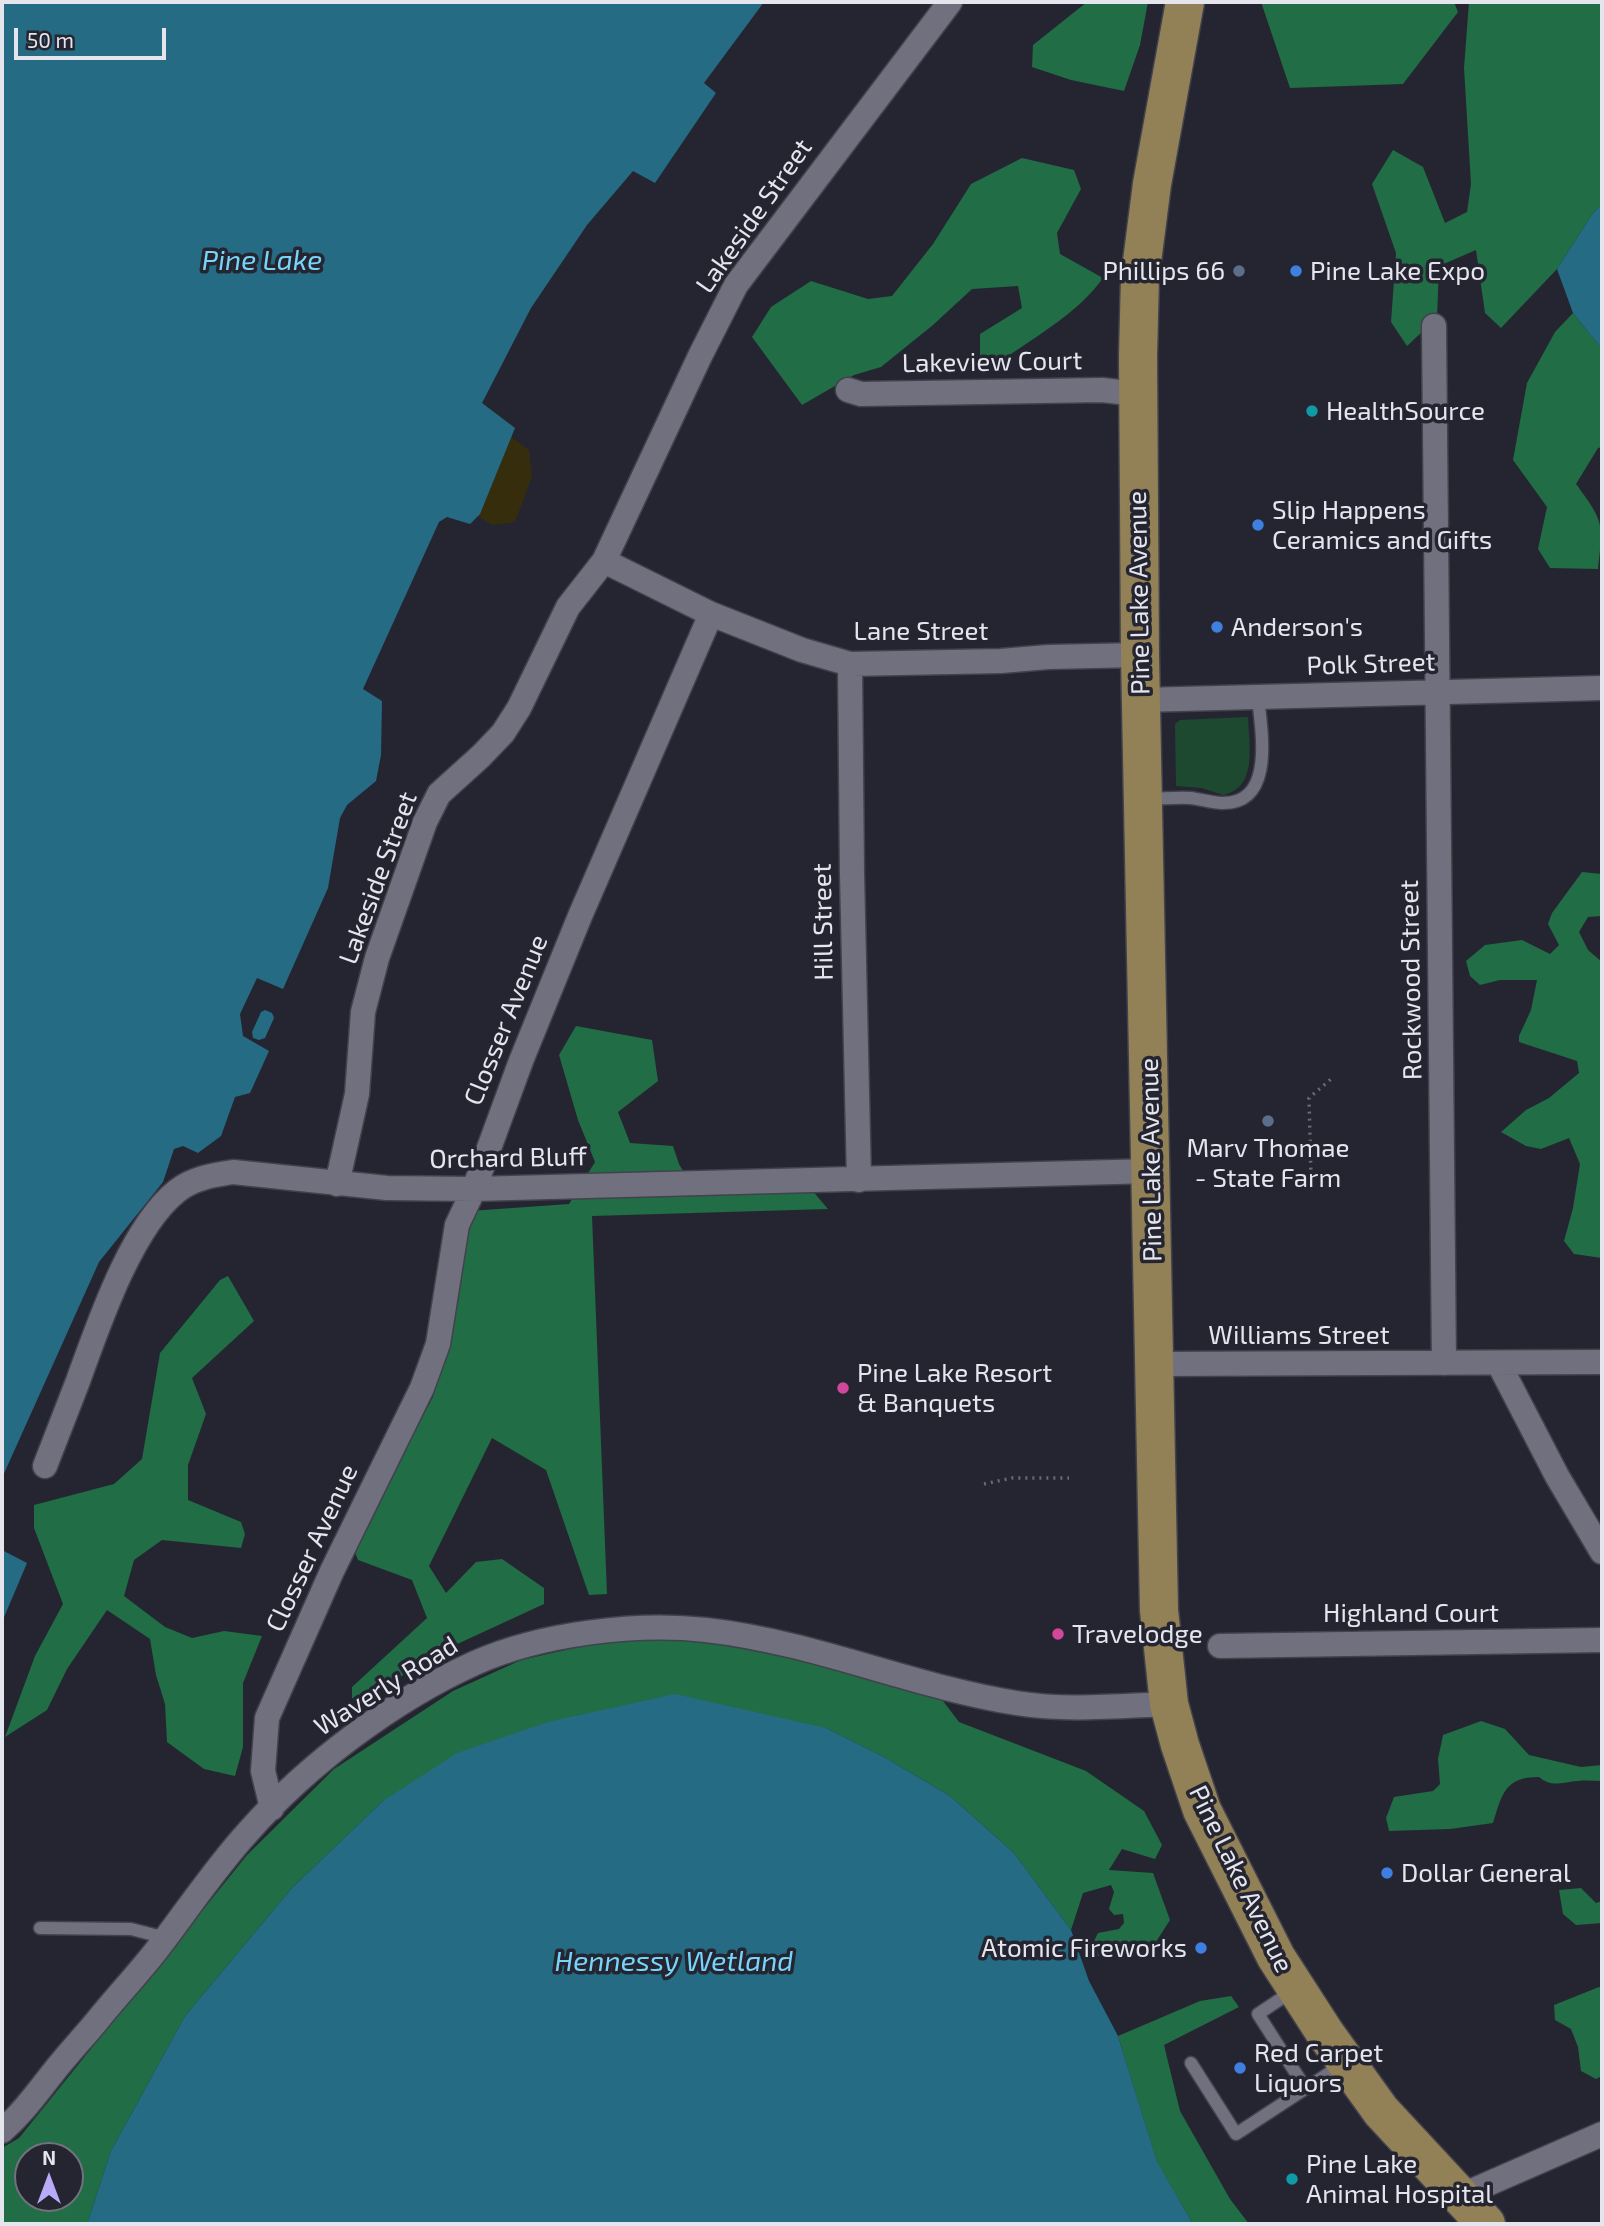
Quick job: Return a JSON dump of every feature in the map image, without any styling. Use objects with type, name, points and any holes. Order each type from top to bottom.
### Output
[{"type":"main road","name":"Pine Lake Avenue","points":[[1185,2],[1152,184],[1140,277],[1137,394],[1159,1610],[1169,1704],[1202,1810],[1276,1957],[1381,2111],[1458,2197],[1486,2224]]},
{"type":"street","name":"Lakeside Street","points":[[337,1184],[357,1094],[363,1012],[377,958],[425,822],[439,794],[503,733],[519,708],[568,607],[604,561],[736,285],[950,2]]},
{"type":"street","name":"Rockwood Street","points":[[1434,326],[1444,1363]]},
{"type":"street","name":"Lakeview Court","points":[[848,390],[861,394],[1102,390],[1137,394]]},
{"type":"street","points":[[604,561],[711,614]]},
{"type":"street","name":"Lane Street","points":[[711,614],[802,650],[850,664],[1001,661],[1140,654]]},
{"type":"street","name":"Closser Avenue","points":[[272,1808],[263,1771],[267,1718],[332,1571],[422,1388],[438,1344],[457,1226],[474,1189],[521,1060],[580,916],[711,614]]},
{"type":"street","name":"Hill Street","points":[[850,664],[859,1180]]},
{"type":"street","name":"Polk Street","points":[[1141,700],[1602,688]]},
{"type":"street","name":"Orchard Bluff","points":[[44,1466],[117,1283],[138,1240],[177,1190],[209,1176],[233,1172],[387,1188],[474,1189],[1152,1171]]},
{"type":"street","points":[[1444,1363],[1602,1362]]},
{"type":"street","name":"Williams Street","points":[[1154,1364],[1444,1363]]},
{"type":"street","points":[[1499,1364],[1557,1476],[1602,1552]]},
{"type":"street","name":"Waverly Road","points":[[2,2131],[18,2118],[166,1938],[248,1832],[305,1774],[358,1732],[477,1662],[549,1640],[628,1629],[704,1630],[791,1644],[943,1686],[1021,1704],[1080,1708],[1169,1704]]},
{"type":"street","name":"Highland Court","points":[[1220,1646],[1602,1640]]},
{"type":"street","points":[[1458,2197],[1602,2133]]},
{"type":"lane","points":[[1143,799],[1191,798],[1224,803],[1250,794],[1258,782],[1262,762],[1258,697]]},
{"type":"lane","points":[[40,1928],[131,1929],[166,1938]]},
{"type":"lane","points":[[1296,1989],[1258,2014],[1306,2089]]},
{"type":"lane","points":[[1191,2063],[1236,2134],[1346,2062]]},
{"type":"path","points":[[1298,1181],[1311,1177],[1309,1098],[1331,1079]]},
{"type":"path","points":[[984,1484],[1012,1478],[1069,1478]]},
{"type":"green space","points":[[1087,2],[1148,2],[1140,45],[1124,91],[1071,80],[1032,67],[1033,45]]},
{"type":"green space","points":[[1261,2],[1454,2],[1458,12],[1403,84],[1290,88]]},
{"type":"green space","points":[[1469,2],[1602,2],[1602,204],[1593,213],[1557,269],[1501,328],[1485,313],[1476,250],[1439,266],[1437,318],[1407,346],[1391,322],[1396,253],[1372,184],[1393,150],[1423,167],[1445,223],[1467,212],[1471,184],[1464,68]]},
{"type":"green space","points":[[1022,158],[1074,170],[1081,189],[1057,233],[1060,254],[1103,278],[1093,290],[1057,322],[1004,359],[980,357],[980,334],[1022,308],[1018,286],[972,289],[881,367],[854,375],[802,405],[752,337],[771,307],[811,281],[868,299],[892,296],[933,244],[971,184]]},
{"type":"green space","points":[[1573,313],[1602,349],[1602,447],[1598,448],[1576,484],[1592,506],[1599,523],[1601,541],[1598,569],[1550,568],[1538,549],[1547,507],[1513,460],[1527,383],[1555,332]]},
{"type":"green space","points":[[1248,717],[1249,764],[1242,784],[1223,795],[1202,788],[1176,786],[1175,724],[1180,720]]},
{"type":"green space","points":[[1582,872],[1602,874],[1602,916],[1588,917],[1579,932],[1588,950],[1602,962],[1602,1258],[1574,1254],[1564,1241],[1580,1164],[1569,1138],[1541,1149],[1526,1146],[1501,1132],[1526,1110],[1549,1098],[1579,1073],[1577,1061],[1519,1042],[1519,1036],[1531,1010],[1537,980],[1500,980],[1480,985],[1470,976],[1466,961],[1485,945],[1522,940],[1550,954],[1559,945],[1548,924],[1552,913]]},
{"type":"green space","points":[[576,1026],[652,1040],[658,1081],[618,1112],[630,1143],[673,1146],[679,1164],[697,1194],[811,1189],[828,1209],[592,1216],[607,1594],[589,1595],[546,1470],[492,1438],[429,1566],[446,1593],[476,1562],[502,1559],[544,1588],[544,1604],[440,1652],[362,1701],[352,1698],[352,1687],[427,1618],[412,1580],[358,1560],[353,1547],[433,1397],[470,1211],[569,1204],[595,1162],[578,1120],[559,1055]]},
{"type":"green space","points":[[228,1276],[254,1321],[192,1378],[206,1414],[188,1465],[188,1500],[241,1522],[245,1534],[241,1548],[162,1540],[134,1560],[124,1596],[165,1627],[192,1638],[224,1631],[262,1636],[243,1683],[243,1747],[235,1776],[204,1769],[167,1742],[165,1704],[156,1675],[150,1639],[107,1610],[67,1669],[47,1710],[5,1737],[35,1656],[63,1604],[34,1528],[34,1505],[114,1484],[142,1459],[160,1353],[220,1280]]},
{"type":"green space","points":[[623,1637],[698,1640],[810,1662],[940,1697],[959,1722],[1086,1771],[1144,1811],[1162,1845],[1155,1859],[1122,1849],[1109,1870],[1153,1873],[1170,1920],[1154,1945],[1112,1957],[1097,1956],[1093,1943],[1098,1933],[1119,1929],[1124,1923],[1123,1914],[1114,1915],[1109,1909],[1114,1892],[1111,1885],[1083,1893],[1071,1930],[1014,1853],[950,1796],[884,1757],[826,1728],[383,1801],[292,1888],[185,2016],[111,2151],[87,2224],[2,2224],[2,2148],[19,2138],[247,1855],[334,1769],[453,1691],[521,1660]]},
{"type":"green space","points":[[1481,1721],[1505,1729],[1529,1755],[1581,1767],[1602,1765],[1602,1781],[1553,1783],[1539,1777],[1518,1780],[1511,1784],[1502,1796],[1493,1823],[1450,1829],[1389,1831],[1386,1818],[1394,1797],[1433,1791],[1440,1784],[1438,1759],[1443,1735]]},
{"type":"green space","points":[[1581,1888],[1596,1903],[1602,1901],[1602,1923],[1576,1925],[1563,1914],[1559,1890]]},
{"type":"green space","points":[[1602,1988],[1602,2076],[1596,2079],[1581,2071],[1578,2047],[1571,2029],[1555,2020],[1554,2005]]},
{"type":"green space","points":[[1231,1996],[1239,2007],[1164,2045],[1180,2111],[1230,2199],[1249,2224],[1193,2224],[1157,2163],[1118,2036],[1200,2001]]},
{"type":"sand","points":[[511,437],[529,450],[532,477],[515,522],[492,525],[478,516]]},
{"type":"water","name":"Pine Lake","points":[[2,2],[764,2],[704,83],[716,93],[655,183],[633,171],[587,225],[531,308],[482,403],[515,428],[480,514],[470,524],[447,517],[439,522],[363,689],[382,701],[381,755],[376,781],[347,805],[340,818],[328,888],[283,989],[257,978],[240,1014],[243,1036],[269,1051],[250,1093],[235,1097],[221,1136],[198,1153],[183,1146],[174,1149],[163,1182],[99,1262],[2,1478]]},
{"type":"water","points":[[1602,204],[1602,349],[1573,313],[1557,269],[1593,213]]},
{"type":"water","points":[[265,1010],[272,1013],[274,1018],[265,1038],[259,1040],[253,1038],[252,1032],[261,1012]]},
{"type":"water","points":[[2,1550],[27,1563],[2,1622]]},
{"type":"water","name":"Hennessy Wetland","points":[[675,1694],[826,1728],[884,1757],[950,1796],[1014,1853],[1071,1930],[1089,1981],[1118,2036],[1157,2162],[1193,2224],[87,2224],[111,2151],[185,2016],[292,1888],[383,1801],[457,1753],[548,1722]]},
{"type":"place","name":"Phillips 66","points":[[1239,271]]},
{"type":"place","name":"Pine Lake Expo","points":[[1296,271]]},
{"type":"place","name":"HealthSource","points":[[1312,411]]},
{"type":"place","name":"Slip Happens Ceramics and Gifts","points":[[1258,525]]},
{"type":"place","name":"Anderson's","points":[[1217,627]]},
{"type":"place","name":"Marv Thomae - State Farm","points":[[1268,1121]]},
{"type":"place","name":"Pine Lake Resort & Banquets","points":[[843,1388]]},
{"type":"place","name":"Travelodge","points":[[1058,1634]]},
{"type":"place","name":"Dollar General","points":[[1387,1873]]},
{"type":"place","name":"Atomic Fireworks","points":[[1201,1948]]},
{"type":"place","name":"Red Carpet Liquors","points":[[1240,2068]]},
{"type":"place","name":"Pine Lake Animal Hospital","points":[[1292,2179]]}]
